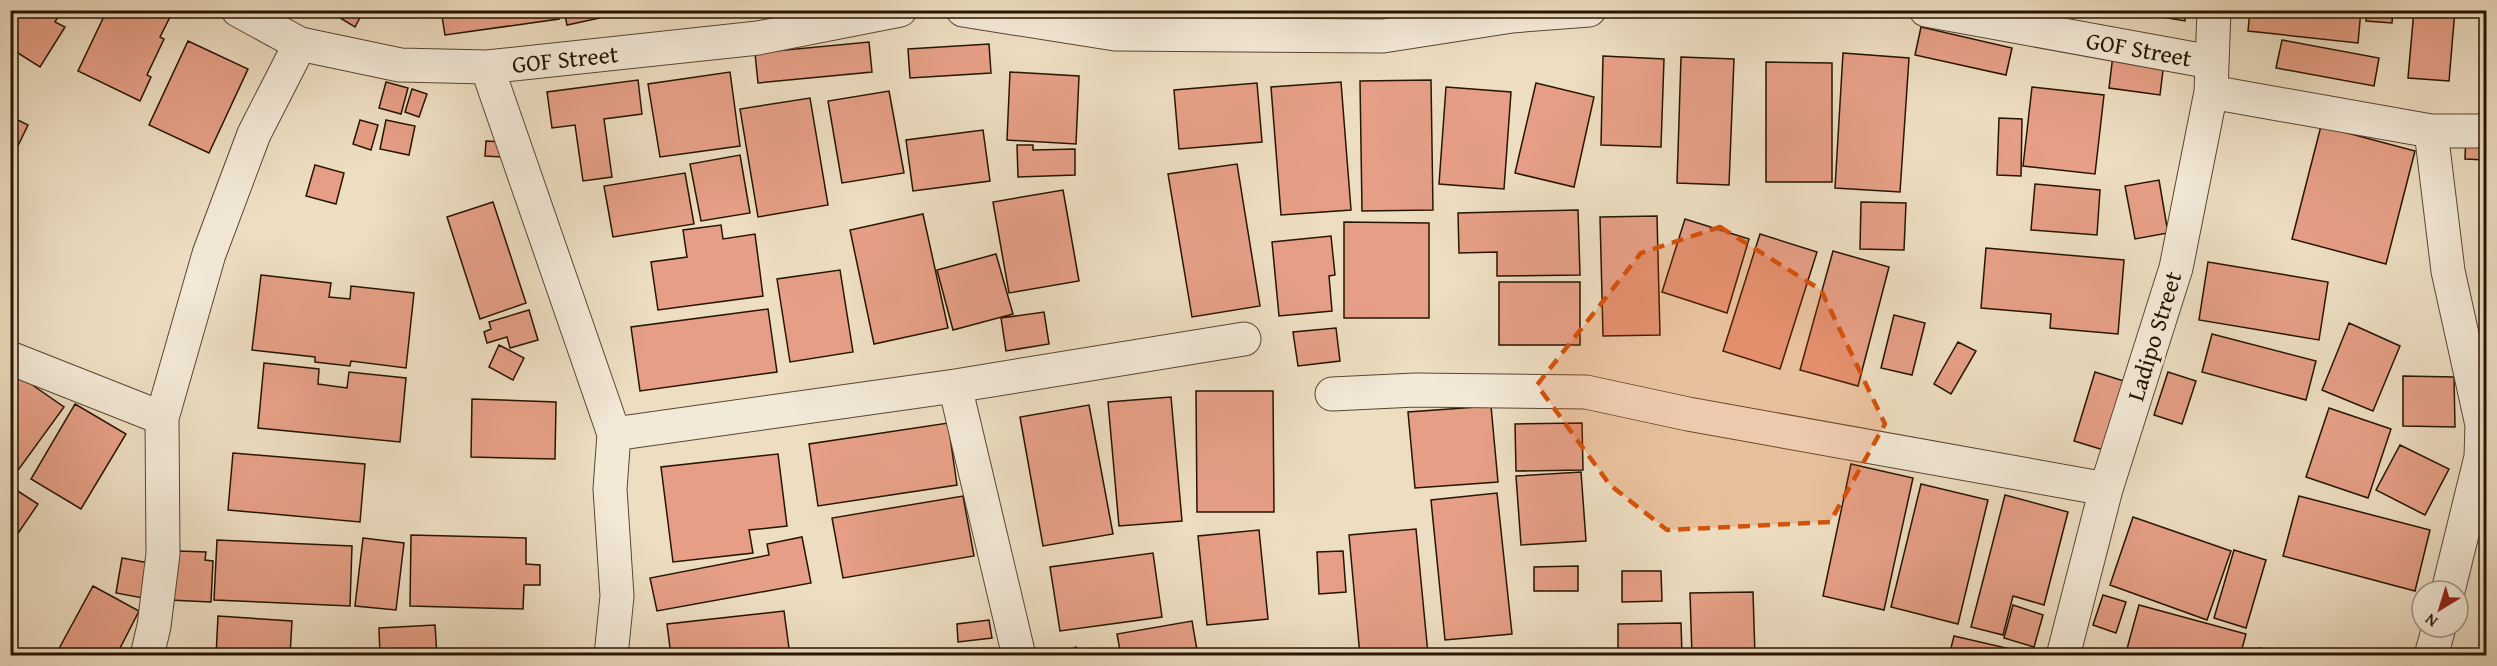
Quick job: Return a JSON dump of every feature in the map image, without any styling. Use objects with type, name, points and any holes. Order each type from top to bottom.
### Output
[{"type":"street","name":"GOF Street","points":[[238,10],[300,44],[400,65],[487,67],[759,38],[900,10]]},
{"type":"street","points":[[963,10],[1115,34],[1264,22],[1383,36],[1512,16],[1589,10]]},
{"type":"street","name":"GOF Street","points":[[1926,10],[2431,131],[2487,131]]},
{"type":"street","name":"Ladipo Street","points":[[2062,656],[2106,489],[2176,268],[2211,77],[2214,10]]},
{"type":"street","points":[[147,656],[154,627],[164,554],[162,418],[209,254],[254,134],[300,44]]},
{"type":"street","points":[[487,67],[614,434],[610,489],[617,596],[611,656]]},
{"type":"street","points":[[2431,131],[2448,271],[2482,425],[2481,457],[2451,579]]},
{"type":"street","points":[[614,434],[955,386],[1244,339]]},
{"type":"street","points":[[10,358],[162,418]]},
{"type":"street","points":[[955,386],[1019,656]]},
{"type":"street","points":[[1332,394],[1415,390],[1586,392],[1688,414],[2106,489]]},
{"type":"street","points":[[2432,656],[2436,639]]},
{"type":"highlighted area","points":[[1720,227],[1821,290],[1885,424],[1830,522],[1667,530],[1610,485],[1537,385],[1641,253]]},
{"type":"building","points":[[10,10],[62,10],[55,22],[65,27],[40,67],[10,48]]},
{"type":"building","points":[[107,10],[157,10],[170,17],[160,37],[164,39],[147,75],[151,77],[140,101],[78,71]]},
{"type":"building","points":[[327,10],[364,10],[355,27]]},
{"type":"building","points":[[441,10],[557,10],[559,19],[445,35]]},
{"type":"building","points":[[564,10],[598,10],[600,18],[567,25]]},
{"type":"building","points":[[2120,10],[2186,10],[2185,21]]},
{"type":"building","points":[[2250,10],[2361,10],[2358,43],[2248,31]]},
{"type":"building","points":[[2367,10],[2393,10],[2392,23],[2366,21]]},
{"type":"building","points":[[2414,10],[2455,10],[2449,81],[2408,78]]},
{"type":"building","points":[[1921,27],[2012,48],[2006,75],[1915,55]]},
{"type":"building","points":[[2282,40],[2379,58],[2374,86],[2276,68]]},
{"type":"building","points":[[188,41],[248,69],[209,153],[149,125]]},
{"type":"building","points":[[869,42],[872,72],[758,83],[755,53]]},
{"type":"building","points":[[989,44],[991,73],[910,78],[908,49]]},
{"type":"building","points":[[1843,53],[1909,58],[1900,192],[1835,188]]},
{"type":"building","points":[[2113,55],[2164,62],[2160,95],[2109,88]]},
{"type":"building","points":[[1603,56],[1664,59],[1661,147],[1601,145]]},
{"type":"building","points":[[1681,57],[1734,59],[1729,185],[1677,183]]},
{"type":"building","points":[[1766,62],[1832,63],[1832,182],[1766,182]]},
{"type":"building","points":[[730,72],[740,146],[660,157],[648,84]]},
{"type":"building","points":[[1010,72],[1079,76],[1076,144],[1007,140]]},
{"type":"building","points":[[638,80],[642,114],[604,119],[612,177],[583,181],[575,125],[552,128],[547,92]]},
{"type":"building","points":[[1431,80],[1433,210],[1362,211],[1360,81]]},
{"type":"building","points":[[386,82],[408,88],[401,114],[379,108]]},
{"type":"building","points":[[1341,82],[1351,210],[1281,215],[1271,87]]},
{"type":"building","points":[[1257,83],[1262,142],[1179,149],[1174,90]]},
{"type":"building","points":[[1536,83],[1594,97],[1574,187],[1515,173]]},
{"type":"building","points":[[1446,87],[1511,92],[1504,189],[1439,184]]},
{"type":"building","points":[[2032,87],[2104,95],[2095,174],[2023,166]]},
{"type":"building","points":[[412,89],[427,94],[419,117],[405,112]]},
{"type":"building","points":[[889,91],[904,173],[842,183],[828,101]]},
{"type":"building","points":[[810,98],[828,205],[758,217],[740,109]]},
{"type":"building","points":[[10,116],[28,125],[10,162]]},
{"type":"building","points":[[1999,118],[2022,119],[2021,176],[1997,175]]},
{"type":"building","points":[[360,120],[378,125],[371,150],[353,144]]},
{"type":"building","points":[[386,120],[415,126],[409,155],[380,149]]},
{"type":"building","points":[[2321,126],[2415,151],[2386,264],[2292,239]]},
{"type":"building","points":[[983,130],[990,181],[913,191],[906,140]]},
{"type":"building","points":[[2466,132],[2486,133],[2486,160],[2465,159]]},
{"type":"building","points":[[486,141],[503,142],[502,157],[485,156]]},
{"type":"building","points":[[1017,145],[1033,145],[1033,150],[1075,149],[1075,175],[1018,177]]},
{"type":"building","points":[[740,155],[750,213],[701,221],[690,164]]},
{"type":"building","points":[[1237,164],[1260,306],[1192,317],[1168,174]]},
{"type":"building","points":[[315,165],[344,173],[336,204],[306,196]]},
{"type":"building","points":[[685,173],[694,224],[613,237],[604,186]]},
{"type":"building","points":[[2159,180],[2168,233],[2135,239],[2125,186]]},
{"type":"building","points":[[2035,184],[2100,190],[2097,235],[2031,230]]},
{"type":"building","points":[[1063,190],[1079,281],[1009,293],[993,202]]},
{"type":"building","points":[[493,202],[526,303],[480,319],[447,217]]},
{"type":"building","points":[[1861,202],[1906,203],[1904,250],[1860,249]]},
{"type":"building","points":[[1578,210],[1580,275],[1497,276],[1497,252],[1459,253],[1458,213]]},
{"type":"building","points":[[923,214],[948,328],[874,344],[850,230]]},
{"type":"building","points":[[1657,216],[1660,335],[1603,336],[1600,217]]},
{"type":"building","points":[[1685,219],[1749,239],[1727,313],[1662,292]]},
{"type":"building","points":[[1344,222],[1429,223],[1429,318],[1344,318]]},
{"type":"building","points":[[721,225],[723,239],[755,234],[763,296],[658,310],[651,262],[687,257],[683,230]]},
{"type":"building","points":[[1760,234],[1817,252],[1780,369],[1723,351]]},
{"type":"building","points":[[1331,236],[1335,275],[1329,276],[1332,311],[1279,316],[1272,242]]},
{"type":"building","points":[[1986,248],[2124,260],[2118,334],[2050,328],[2051,314],[1981,308]]},
{"type":"building","points":[[1833,251],[1889,267],[1858,386],[1800,370]]},
{"type":"building","points":[[996,254],[1013,314],[953,330],[937,270]]},
{"type":"building","points":[[2208,262],[2328,282],[2319,340],[2199,320]]},
{"type":"building","points":[[840,270],[853,352],[790,362],[777,279]]},
{"type":"building","points":[[261,275],[331,283],[329,297],[350,299],[351,286],[414,293],[406,368],[351,361],[350,366],[315,362],[315,357],[252,350]]},
{"type":"building","points":[[2486,275],[2486,321],[2483,320]]},
{"type":"building","points":[[1499,282],[1580,282],[1580,345],[1499,345]]},
{"type":"building","points":[[768,309],[777,372],[640,391],[631,327]]},
{"type":"building","points":[[529,310],[538,340],[510,348],[507,337],[487,343],[484,332],[491,329],[489,322]]},
{"type":"building","points":[[1044,312],[1049,344],[1006,351],[1001,318]]},
{"type":"building","points":[[1894,315],[1925,323],[1912,375],[1881,368]]},
{"type":"building","points":[[2349,323],[2400,346],[2373,411],[2322,390]]},
{"type":"building","points":[[1336,328],[1340,361],[1298,366],[1293,332]]},
{"type":"building","points":[[2212,334],[2316,361],[2306,400],[2202,372]]},
{"type":"building","points":[[1958,342],[1976,351],[1951,394],[1934,384]]},
{"type":"building","points":[[499,345],[524,358],[513,380],[489,367]]},
{"type":"building","points":[[264,363],[319,369],[318,384],[347,388],[349,372],[406,378],[400,442],[258,428]]},
{"type":"building","points":[[2095,372],[2127,382],[2107,451],[2074,441]]},
{"type":"building","points":[[2168,372],[2196,381],[2182,424],[2154,415]]},
{"type":"building","points":[[18,375],[64,407],[16,473],[10,469],[10,385]]},
{"type":"building","points":[[2403,376],[2454,377],[2455,427],[2403,426]]},
{"type":"building","points":[[1196,391],[1273,391],[1274,512],[1197,512]]},
{"type":"building","points":[[1171,397],[1182,521],[1119,526],[1108,402]]},
{"type":"building","points":[[472,399],[556,402],[555,459],[471,457]]},
{"type":"building","points":[[75,404],[126,434],[81,509],[31,479]]},
{"type":"building","points":[[1089,405],[1113,534],[1043,546],[1020,417]]},
{"type":"building","points":[[1491,406],[1498,482],[1415,488],[1408,412]]},
{"type":"building","points":[[2329,408],[2391,429],[2368,498],[2306,477]]},
{"type":"building","points":[[948,423],[957,485],[818,506],[809,444]]},
{"type":"building","points":[[1582,423],[1583,470],[1516,471],[1515,424]]},
{"type":"building","points":[[2400,445],[2449,469],[2425,515],[2376,490]]},
{"type":"building","points":[[233,453],[365,464],[360,522],[228,510]]},
{"type":"building","points":[[778,454],[787,526],[749,530],[753,553],[673,562],[661,467]]},
{"type":"building","points":[[1851,464],[1913,478],[1884,610],[1823,596]]},
{"type":"building","points":[[1581,472],[1586,541],[1521,545],[1516,476]]},
{"type":"building","points":[[1921,484],[1988,500],[1958,624],[1891,607]]},
{"type":"building","points":[[10,486],[38,504],[10,545]]},
{"type":"building","points":[[1497,493],[1512,634],[1445,640],[1431,500]]},
{"type":"building","points":[[2005,495],[2068,512],[2044,605],[2013,596],[2003,635],[1971,627]]},
{"type":"building","points":[[963,496],[974,556],[843,578],[832,518]]},
{"type":"building","points":[[2299,496],[2430,530],[2418,579],[2410,579],[2410,590],[2283,556]]},
{"type":"building","points":[[2133,517],[2231,551],[2207,620],[2110,585]]},
{"type":"building","points":[[1416,529],[1428,654],[1360,656],[1349,535]]},
{"type":"building","points":[[1259,530],[1268,619],[1207,625],[1198,536]]},
{"type":"building","points":[[411,535],[526,538],[526,564],[540,565],[540,585],[524,585],[523,609],[410,606]]},
{"type":"building","points":[[802,537],[811,583],[657,611],[650,578],[769,555],[767,544]]},
{"type":"building","points":[[363,538],[404,543],[396,610],[355,606]]},
{"type":"building","points":[[217,540],[352,546],[350,606],[214,600]]},
{"type":"building","points":[[2234,550],[2266,560],[2246,628],[2214,618]]},
{"type":"building","points":[[178,551],[206,552],[205,560],[213,561],[211,602],[169,600]]},
{"type":"building","points":[[1343,551],[1346,592],[1319,594],[1317,552]]},
{"type":"building","points":[[1153,553],[1162,617],[1060,631],[1050,567]]},
{"type":"building","points":[[122,558],[155,564],[148,599],[116,593]]},
{"type":"building","points":[[1578,566],[1578,591],[1534,591],[1534,567]]},
{"type":"building","points":[[1622,571],[1661,571],[1662,601],[1622,602]]},
{"type":"building","points":[[93,586],[139,611],[116,656],[55,656]]},
{"type":"building","points":[[1753,592],[1755,656],[1692,656],[1690,593]]},
{"type":"building","points":[[2103,595],[2126,602],[2116,633],[2093,625]]},
{"type":"building","points":[[2013,605],[2043,615],[2034,647],[2004,638]]},
{"type":"building","points":[[2139,605],[2246,634],[2240,656],[2125,656]]},
{"type":"building","points":[[784,611],[790,656],[671,656],[667,624]]},
{"type":"building","points":[[218,616],[292,621],[290,656],[216,656]]},
{"type":"building","points":[[989,620],[992,638],[958,642],[957,624]]},
{"type":"building","points":[[1192,621],[1198,656],[1121,656],[1117,634]]},
{"type":"building","points":[[1681,623],[1682,656],[1618,656],[1618,624]]},
{"type":"building","points":[[435,625],[437,656],[380,656],[379,628]]},
{"type":"building","points":[[1954,636],[2028,653],[2028,656],[1949,656]]},
{"type":"building","points":[[1076,647],[1079,656],[1058,656]]},
{"type":"building","points":[[2260,648],[2285,656],[2257,656]]},
{"type":"building","points":[[581,653],[581,656],[465,656],[465,654]]}]
